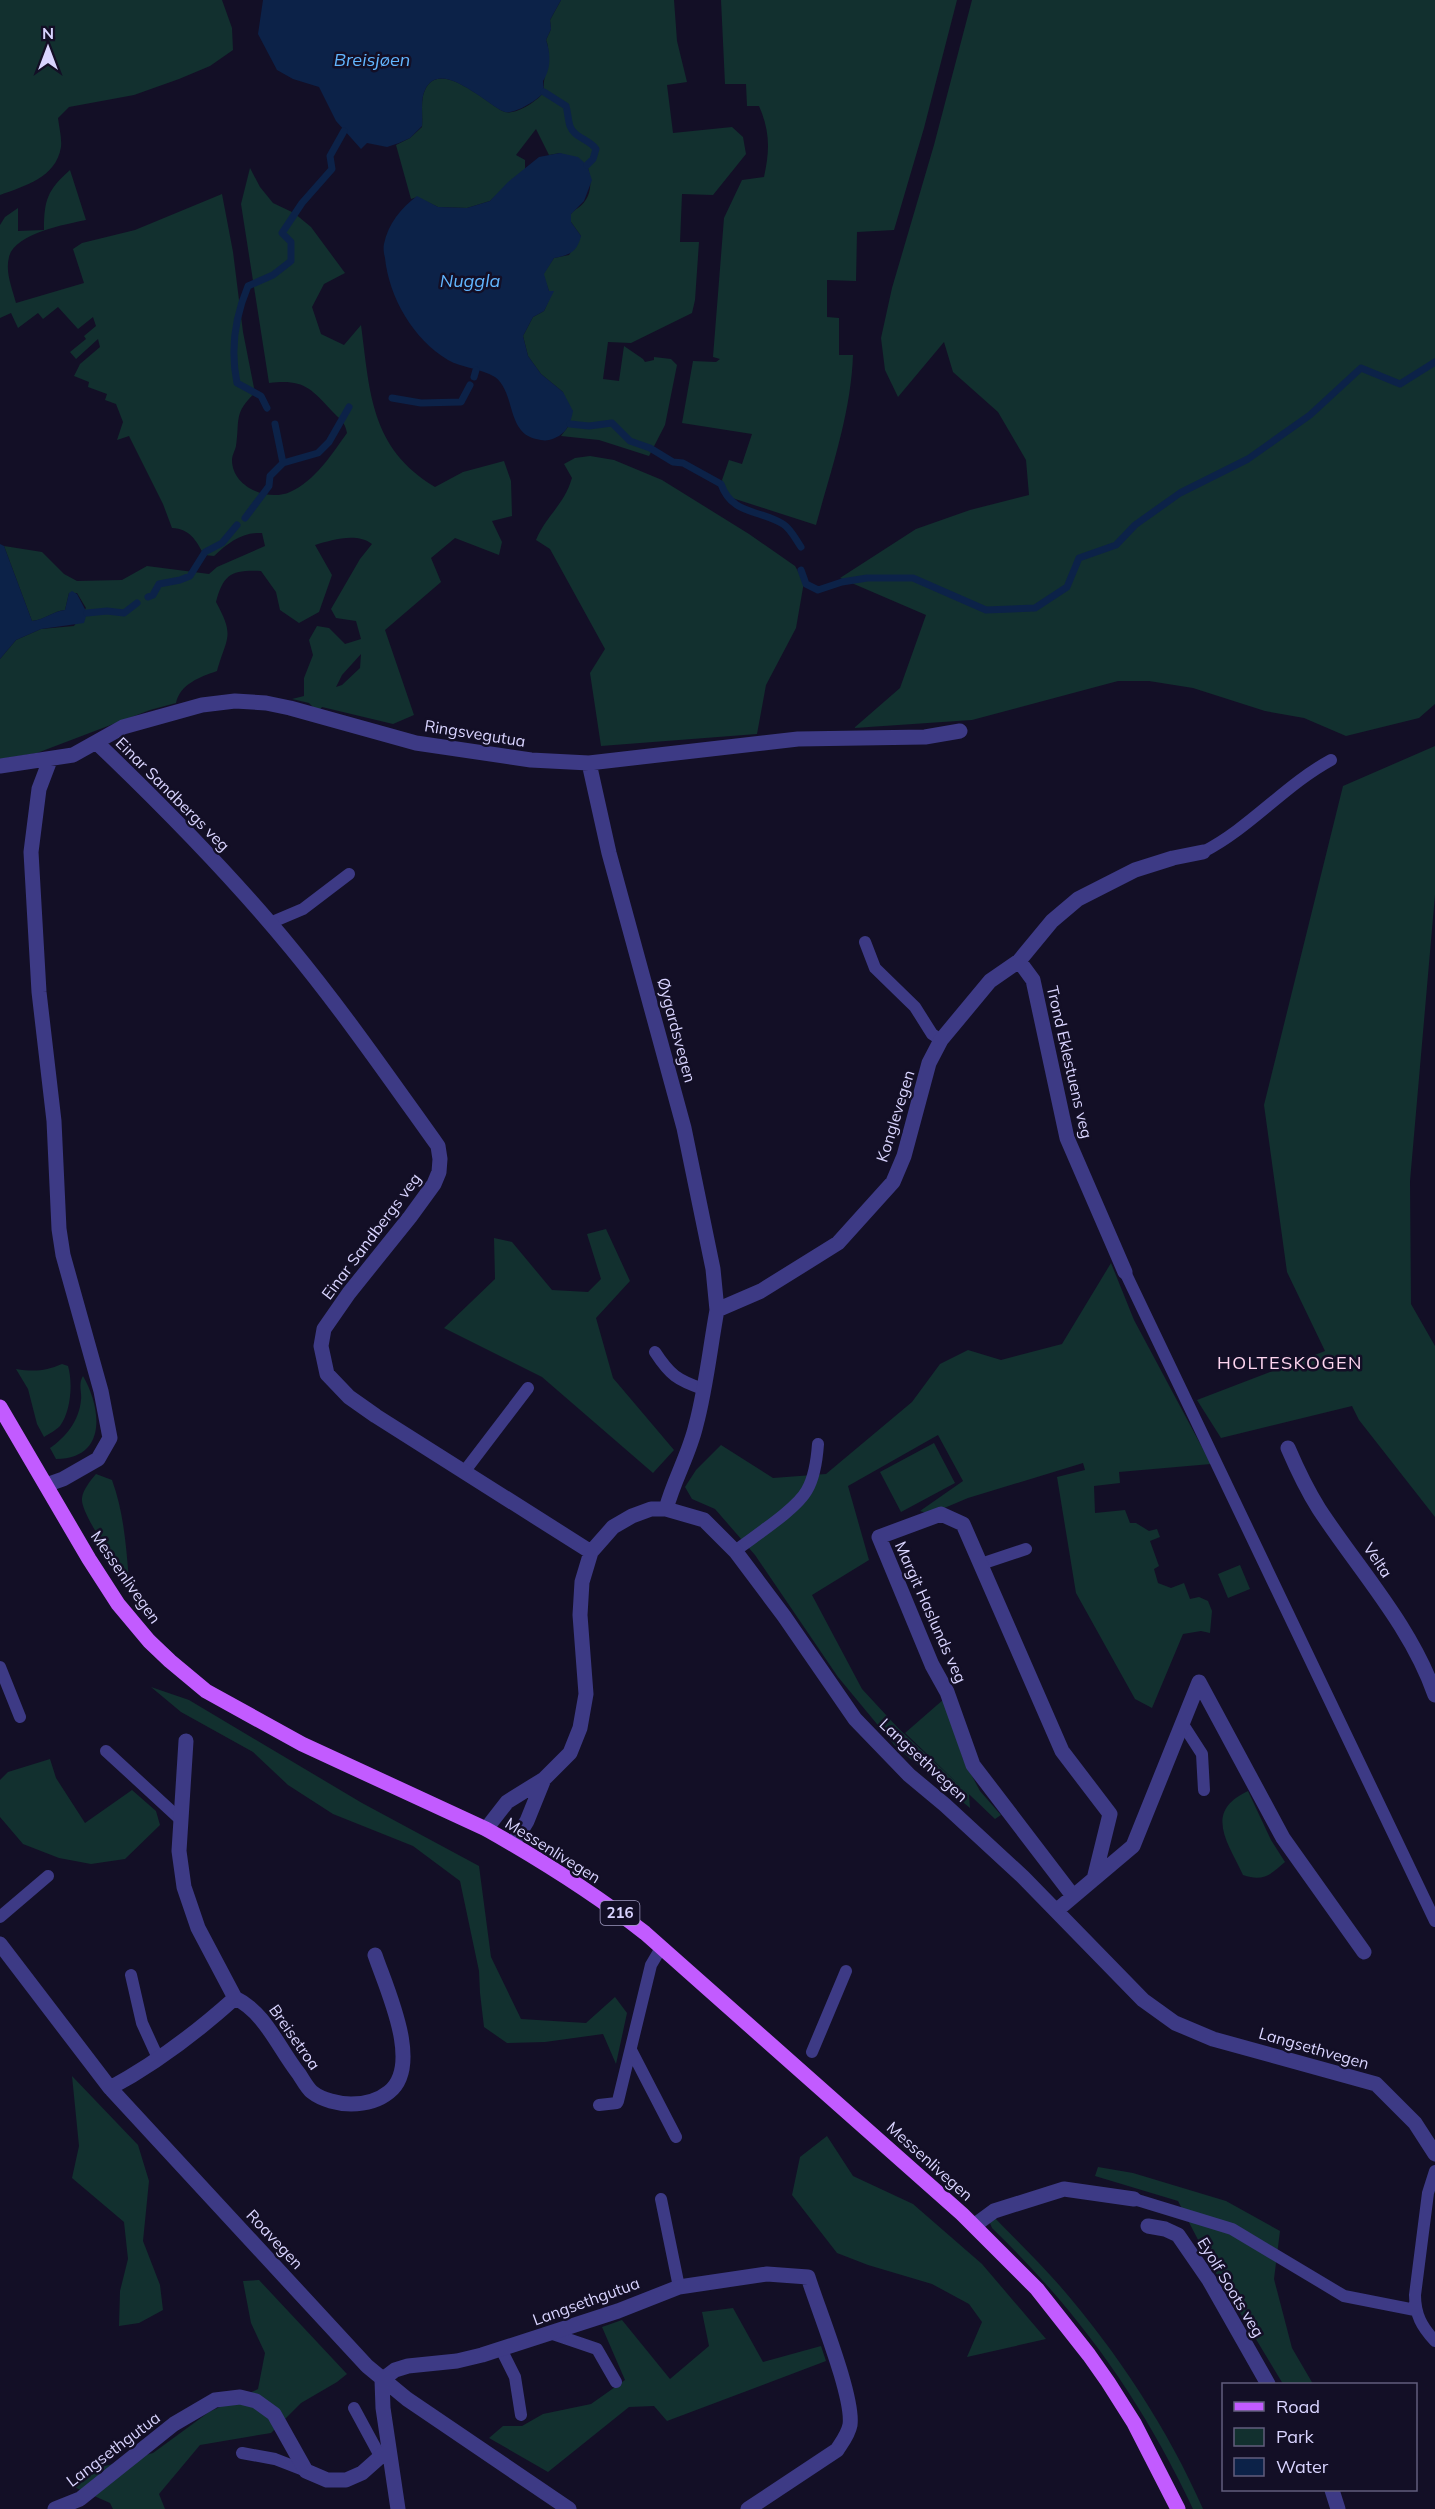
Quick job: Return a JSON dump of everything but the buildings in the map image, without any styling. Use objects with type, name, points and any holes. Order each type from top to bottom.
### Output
[{"type":"main road","name":"Messenlivegen","points":[[0,1407],[89,1559],[118,1604],[149,1641],[189,1678],[229,1704],[302,1744],[486,1829],[513,1844],[618,1912],[661,1948],[975,2225],[1037,2289],[1089,2355],[1134,2423],[1178,2509]]},
{"type":"street","name":"Ringsvegutua","points":[[0,766],[74,755],[123,727],[202,705],[235,701],[266,703],[290,708],[434,746],[531,760],[589,763],[798,739],[925,737],[960,731]]},
{"type":"street","name":"Einar Sandbergs veg","points":[[97,743],[170,813],[270,923],[384,1070],[438,1146],[439,1172],[434,1184],[349,1293],[324,1329],[321,1346],[327,1374],[349,1397],[591,1552]]},
{"type":"street","points":[[45,1485],[63,1479],[98,1459],[110,1438],[101,1391],[63,1255],[59,1229],[54,1121],[39,992],[31,852],[39,789],[50,760]]},
{"type":"street","name":"Øygardsvegen","points":[[589,763],[607,844],[684,1128],[710,1248],[717,1310]]},
{"type":"street","name":"Konglevegen","points":[[717,1310],[761,1291],[837,1243],[893,1182],[904,1156],[930,1064],[941,1040],[990,981],[1019,961],[1052,921],[1078,899],[1135,870],[1173,858],[1203,852]]},
{"type":"street","name":"Trond Eklestuens veg","points":[[1019,961],[1033,981],[1067,1138],[1125,1272]]},
{"type":"street","points":[[666,1509],[674,1481],[687,1456],[697,1424],[717,1310]]},
{"type":"street","name":"Velta","points":[[1288,1448],[1319,1509],[1358,1562],[1412,1646],[1435,1695]]},
{"type":"street","name":"Langsethvegen","points":[[486,1829],[507,1802],[544,1779],[570,1753],[580,1728],[586,1694],[580,1615],[582,1582],[591,1552],[613,1527],[651,1509],[666,1509],[704,1520],[735,1551],[784,1616],[855,1719],[909,1775],[1008,1863],[1143,2000],[1175,2023],[1213,2039],[1376,2084],[1415,2123],[1435,2154]]},
{"type":"street","name":"Margit Haslunds veg","points":[[1073,1896],[973,1765],[947,1692],[932,1665],[879,1537],[941,1514],[963,1524],[1062,1751],[1110,1814],[1094,1879]]},
{"type":"street","points":[[1056,1911],[1133,1846],[1199,1682],[1283,1838],[1364,1952]]},
{"type":"street","name":"Breisetroa","points":[[186,1742],[179,1851],[184,1887],[198,1928],[235,1998],[249,2005],[260,2018],[312,2092],[337,2103],[354,2104],[379,2100],[393,2090],[404,2069],[405,2049],[375,1955]]},
{"type":"street","name":"Langsethvegen","points":[[513,1844],[527,1821],[544,1779]]},
{"type":"street","name":"Roavegen","points":[[0,1944],[110,2088],[382,2380],[569,2509]]},
{"type":"street","points":[[110,2088],[158,2058],[235,1998]]},
{"type":"street","points":[[975,2225],[994,2211],[1064,2189],[1134,2199]]},
{"type":"street","name":"Eyolf Soots veg","points":[[1148,2226],[1165,2229],[1178,2235],[1209,2280],[1267,2383]]},
{"type":"street","name":"Langsethgutua","points":[[382,2380],[395,2370],[408,2366],[457,2361],[501,2349],[679,2288],[758,2275],[808,2277],[848,2405],[850,2424],[847,2436],[837,2450],[748,2509]]},
{"type":"street","points":[[382,2380],[384,2452],[398,2509]]},
{"type":"street","name":"Langsethgutua","points":[[55,2509],[80,2499],[174,2424],[215,2400],[240,2397],[256,2401],[274,2414],[306,2471]]},
{"type":"street","points":[[306,2471],[327,2480],[346,2480],[362,2473],[384,2452]]},
{"type":"street","points":[[1332,2491],[1338,2509]]},
{"type":"lane","points":[[1203,852],[1231,835],[1312,770],[1331,760]]},
{"type":"lane","points":[[270,923],[303,909],[349,874]]},
{"type":"lane","points":[[866,942],[875,968],[915,1007],[932,1034],[941,1040]]},
{"type":"lane","points":[[1125,1272],[1435,1921]]},
{"type":"lane","points":[[655,1352],[668,1371],[680,1381],[703,1389]]},
{"type":"lane","points":[[464,1472],[528,1388]]},
{"type":"lane","points":[[735,1551],[792,1506],[807,1490],[817,1456],[818,1444]]},
{"type":"lane","points":[[981,1564],[1026,1549]]},
{"type":"lane","points":[[0,1667],[20,1717]]},
{"type":"lane","points":[[1182,1723],[1202,1754],[1204,1791]]},
{"type":"lane","points":[[106,1751],[181,1820]]},
{"type":"lane","points":[[0,1917],[48,1876]]},
{"type":"lane","points":[[599,2105],[618,2101],[651,1965],[661,1948]]},
{"type":"lane","points":[[812,2052],[846,1971]]},
{"type":"lane","points":[[131,1975],[142,2023],[158,2058]]},
{"type":"lane","points":[[631,2050],[676,2137]]},
{"type":"lane","points":[[1435,2171],[1428,2193],[1419,2247],[1415,2310],[1424,2329],[1435,2341]]},
{"type":"lane","points":[[661,2199],[679,2288]]},
{"type":"lane","points":[[1134,2199],[1232,2229],[1344,2296],[1415,2310]]},
{"type":"lane","points":[[550,2333],[597,2349],[616,2382]]},
{"type":"lane","points":[[501,2349],[515,2377],[521,2415]]},
{"type":"lane","points":[[354,2408],[384,2452]]},
{"type":"lane","points":[[242,2453],[275,2460],[306,2471]]},
{"type":"green space","points":[[0,0],[222,0],[232,28],[233,50],[210,66],[134,95],[69,107],[58,118],[61,147],[53,166],[38,179],[0,195]]},
{"type":"green space","points":[[561,0],[674,0],[677,41],[687,82],[667,85],[673,133],[732,127],[743,137],[746,154],[713,195],[682,194],[680,242],[699,242],[692,313],[631,343],[608,342],[603,379],[619,381],[624,346],[645,362],[654,360],[654,357],[671,359],[677,365],[665,425],[649,456],[599,440],[561,436],[570,424],[563,392],[541,374],[528,356],[523,336],[533,317],[544,311],[553,291],[549,291],[543,274],[554,258],[569,255],[581,236],[571,222],[571,214],[583,204],[589,194],[590,176],[587,165],[560,153],[549,155],[536,129],[516,155],[525,160],[525,169],[490,201],[467,208],[438,207],[417,197],[411,199],[396,145],[410,138],[422,127],[423,94],[432,81],[442,79],[453,81],[505,112],[521,109],[537,99],[544,92],[548,59],[546,40],[551,29],[550,20]]},
{"type":"green space","points":[[721,0],[957,0],[924,128],[894,230],[857,232],[856,281],[827,280],[827,317],[839,318],[839,355],[853,355],[844,420],[816,525],[729,497],[722,480],[729,460],[742,464],[752,434],[682,423],[693,361],[716,362],[720,359],[713,357],[724,218],[742,180],[764,177],[767,158],[767,132],[759,106],[747,106],[746,84],[725,84]]},
{"type":"green space","points":[[972,0],[1435,0],[1435,704],[1419,718],[1346,736],[1304,718],[1265,711],[1193,688],[1149,681],[1118,681],[972,720],[854,728],[900,688],[926,615],[840,578],[916,529],[970,510],[1029,495],[1026,460],[998,412],[953,372],[944,342],[898,397],[885,370],[881,338],[892,288],[934,145]]},
{"type":"green space","points":[[250,168],[260,187],[273,203],[294,213],[311,227],[345,273],[324,284],[312,307],[321,334],[344,345],[361,325],[367,373],[377,416],[385,436],[397,455],[414,472],[435,487],[463,472],[504,461],[511,481],[512,516],[492,521],[502,542],[499,555],[455,538],[431,558],[441,582],[385,630],[414,715],[393,724],[322,707],[318,712],[309,703],[292,699],[304,696],[304,678],[313,655],[309,640],[317,626],[329,628],[345,644],[361,639],[356,621],[336,618],[331,609],[360,559],[372,544],[359,538],[344,538],[315,545],[332,575],[319,612],[299,623],[280,610],[276,592],[261,571],[243,571],[231,575],[222,585],[216,602],[227,630],[226,643],[217,671],[186,686],[178,696],[176,703],[150,710],[37,753],[0,759],[0,659],[16,640],[41,629],[74,626],[86,608],[77,593],[69,593],[65,610],[32,621],[4,546],[42,552],[64,574],[77,581],[122,580],[147,566],[209,574],[217,567],[265,546],[262,533],[248,534],[236,539],[214,556],[204,555],[192,536],[172,528],[163,504],[129,436],[117,440],[123,422],[116,404],[105,400],[107,394],[88,387],[89,382],[74,376],[80,364],[100,347],[98,339],[76,359],[70,352],[86,339],[84,336],[96,326],[93,317],[78,329],[58,307],[43,319],[38,313],[18,328],[11,313],[0,318],[0,225],[5,217],[18,208],[18,231],[44,230],[48,197],[56,184],[70,170],[86,220],[42,231],[20,242],[13,249],[9,257],[8,268],[16,303],[84,283],[73,249],[82,243],[135,230],[222,194],[233,252],[243,332],[255,393],[240,412],[236,446],[232,458],[234,470],[238,478],[253,490],[281,495],[299,487],[315,474],[347,433],[341,420],[311,390],[290,382],[269,383],[241,204]],"holes":[[[361,654],[360,668],[342,685],[336,687],[342,675]]]},
{"type":"green space","points":[[590,456],[614,460],[662,480],[749,534],[795,566],[804,582],[796,628],[766,685],[757,734],[601,746],[590,673],[605,649],[550,549],[536,540],[569,487],[572,478],[564,464],[575,458]]},
{"type":"green space","points":[[1435,746],[1435,895],[1410,1181],[1411,1304],[1435,1346],[1435,1517],[1359,1420],[1352,1406],[1221,1438],[1197,1400],[1325,1351],[1287,1272],[1264,1105],[1343,786]]},
{"type":"green space","points":[[606,1229],[630,1281],[596,1318],[613,1378],[674,1450],[653,1473],[542,1377],[444,1328],[495,1279],[494,1238],[512,1242],[552,1290],[588,1292],[601,1279],[587,1234]]},
{"type":"green space","points":[[1111,1263],[1134,1320],[1211,1464],[1119,1472],[1120,1483],[1094,1486],[1095,1513],[1125,1510],[1130,1523],[1136,1523],[1149,1531],[1157,1529],[1160,1537],[1150,1541],[1159,1566],[1154,1569],[1158,1583],[1171,1588],[1184,1583],[1190,1599],[1199,1597],[1208,1601],[1212,1611],[1210,1633],[1201,1631],[1183,1634],[1152,1708],[1135,1699],[1076,1593],[1057,1477],[1085,1470],[1083,1463],[968,1498],[930,1514],[920,1511],[963,1481],[938,1435],[848,1486],[869,1560],[812,1595],[862,1689],[899,1729],[969,1794],[970,1808],[896,1747],[838,1677],[755,1555],[715,1509],[692,1499],[685,1487],[696,1470],[721,1445],[773,1478],[826,1474],[912,1402],[940,1364],[968,1350],[1001,1360],[1062,1344]]},
{"type":"green space","points":[[62,1364],[68,1366],[70,1373],[69,1405],[60,1426],[44,1437],[37,1424],[28,1389],[16,1369],[40,1370]]},
{"type":"green space","points":[[83,1376],[94,1403],[96,1430],[92,1441],[84,1451],[73,1457],[56,1459],[50,1448],[66,1434],[75,1422],[80,1408]]},
{"type":"green space","points":[[934,1443],[955,1483],[901,1512],[880,1472]]},
{"type":"green space","points":[[96,1474],[112,1480],[116,1492],[124,1530],[129,1580],[101,1539],[83,1506],[84,1492]]},
{"type":"green space","points":[[1240,1565],[1250,1589],[1228,1598],[1218,1574]]},
{"type":"green space","points":[[151,1687],[189,1700],[362,1803],[479,1866],[491,1957],[521,2019],[586,2023],[615,1997],[627,2013],[616,2064],[603,2034],[545,2042],[507,2043],[484,2027],[479,1971],[460,1881],[413,1846],[333,1814],[288,1785],[253,1752],[181,1712]]},
{"type":"green space","points":[[944,1699],[963,1759],[980,1791],[1001,1815],[995,1819],[905,1733]]},
{"type":"green space","points":[[50,1759],[56,1778],[85,1823],[132,1790],[156,1811],[160,1825],[125,1859],[91,1864],[59,1858],[23,1844],[0,1817],[0,1780],[8,1772]]},
{"type":"green space","points":[[1248,1791],[1271,1840],[1285,1862],[1270,1874],[1256,1878],[1243,1875],[1223,1828],[1226,1808],[1234,1799]]},
{"type":"green space","points":[[72,2076],[138,2145],[149,2181],[143,2241],[160,2285],[163,2310],[139,2323],[119,2326],[120,2291],[128,2259],[124,2222],[72,2178],[79,2146]]},
{"type":"green space","points":[[827,2136],[853,2176],[913,2204],[982,2264],[1046,2339],[967,2357],[982,2322],[969,2304],[932,2284],[837,2253],[792,2195],[800,2157]]},
{"type":"green space","points":[[1098,2167],[1133,2173],[1226,2201],[1280,2231],[1274,2279],[1292,2348],[1312,2383],[1282,2383],[1210,2263],[1178,2201],[1095,2176]]},
{"type":"green space","points":[[990,2213],[1060,2286],[1121,2364],[1174,2450],[1203,2509],[1193,2509],[1152,2431],[1106,2359],[1053,2292],[992,2228],[987,2216]]},
{"type":"green space","points":[[259,2280],[347,2374],[301,2403],[271,2433],[200,2445],[159,2494],[165,2509],[113,2509],[110,2503],[74,2487],[94,2469],[153,2453],[209,2412],[258,2389],[265,2353],[251,2323],[243,2281]]},
{"type":"green space","points":[[733,2308],[763,2362],[821,2346],[826,2361],[667,2421],[654,2406],[629,2407],[548,2472],[489,2438],[503,2426],[522,2426],[543,2414],[591,2404],[625,2380],[602,2327],[622,2320],[670,2379],[709,2346],[702,2312]]},
{"type":"water","name":"Breisjøen","points":[[263,0],[561,0],[550,20],[551,29],[546,40],[549,66],[543,81],[544,92],[537,99],[520,109],[505,112],[453,81],[442,79],[432,81],[423,94],[422,126],[410,138],[387,147],[367,143],[361,149],[336,121],[319,87],[293,79],[277,70],[258,34]]},
{"type":"water","name":"Nuggla","points":[[560,153],[578,157],[587,165],[592,180],[584,201],[571,214],[571,222],[581,236],[577,246],[572,252],[554,258],[544,274],[549,291],[554,291],[544,311],[533,317],[523,336],[528,356],[541,374],[563,392],[573,411],[563,433],[555,438],[544,440],[526,435],[520,429],[515,421],[506,392],[495,377],[448,360],[424,341],[414,329],[397,302],[387,273],[384,247],[386,237],[396,217],[417,196],[438,207],[467,208],[490,201],[508,182],[539,157]]},
{"type":"water","points":[[0,544],[4,546],[32,621],[65,610],[69,593],[72,591],[77,594],[87,613],[84,623],[41,629],[16,640],[0,659]]},
{"type":"waterway","points":[[544,92],[566,106],[572,130],[596,149],[593,159],[587,165]]},
{"type":"waterway","points":[[267,408],[261,396],[237,383],[234,346],[240,309],[248,286],[273,275],[291,261],[291,242],[282,233],[302,203],[332,169],[330,156],[344,131]]},
{"type":"waterway","points":[[801,570],[806,584],[818,590],[842,582],[867,578],[913,578],[986,610],[1035,608],[1067,587],[1079,558],[1116,545],[1135,525],[1180,493],[1248,459],[1310,415],[1361,368],[1400,384],[1435,362]]},
{"type":"waterway","points":[[474,377],[476,370]]},
{"type":"waterway","points":[[392,398],[421,403],[461,402],[470,385]]},
{"type":"waterway","points":[[245,518],[269,486],[270,476],[283,463],[318,453],[329,442],[349,407]]},
{"type":"waterway","points":[[570,424],[589,426],[612,423],[630,441],[650,448],[673,462],[683,463],[721,484],[726,494],[739,506],[783,524],[801,547]]},
{"type":"waterway","points":[[275,424],[283,463]]},
{"type":"waterway","points":[[148,597],[153,595],[159,584],[190,576],[205,552],[222,543],[237,525]]},
{"type":"waterway","points":[[87,613],[107,611],[124,613],[137,603]]},
{"type":"district","name":"HOLTESKOGEN","points":[[1290,1363]]}]
